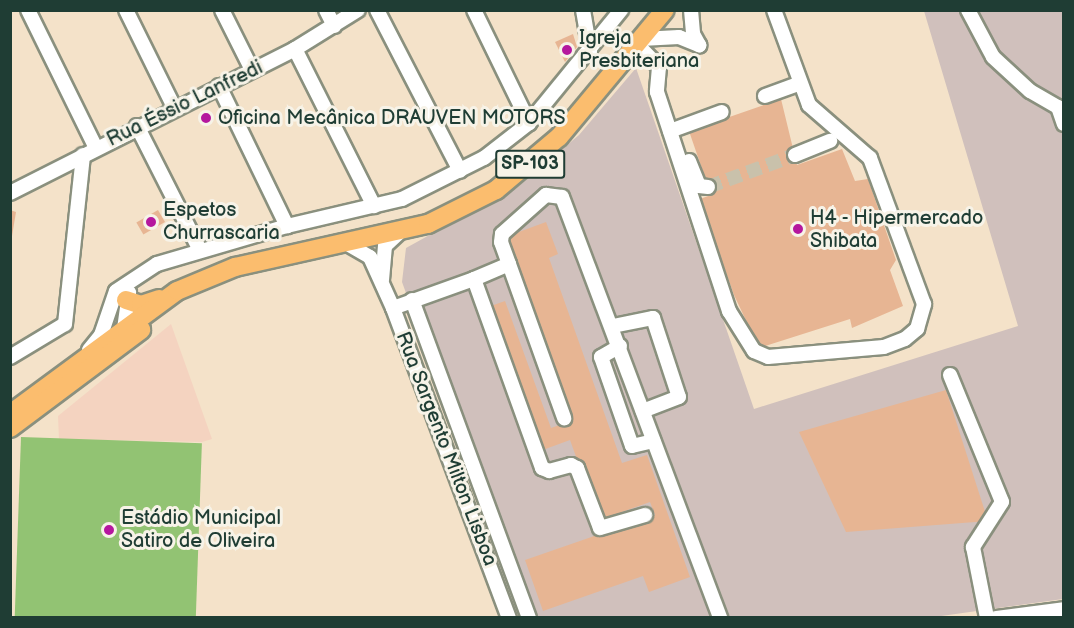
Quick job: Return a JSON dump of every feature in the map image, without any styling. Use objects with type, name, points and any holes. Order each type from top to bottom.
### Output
[{"type":"main road","name":"SP-103","points":[[10,414],[169,295],[235,267],[406,228],[461,210],[519,174],[559,137],[665,10]]},
{"type":"main road","points":[[10,428],[102,363],[195,285]]},
{"type":"main road","points":[[126,300],[141,305],[169,295]]},
{"type":"main road","points":[[102,363],[124,329]]},
{"type":"street","points":[[10,357],[65,324],[89,151],[28,10]]},
{"type":"street","points":[[126,10],[175,109]]},
{"type":"street","points":[[222,10],[252,70]]},
{"type":"street","points":[[326,10],[334,26]]},
{"type":"street","name":"Rua Éssio Lanfredi","points":[[12,187],[296,49],[358,10]]},
{"type":"street","points":[[377,10],[460,171]]},
{"type":"street","points":[[474,10],[530,123]]},
{"type":"street","points":[[583,10],[590,51]]},
{"type":"street","points":[[639,41],[679,37],[699,45],[693,34],[691,10]]},
{"type":"street","points":[[666,96],[673,130],[729,311],[753,351],[768,357],[884,347],[905,339],[917,329],[924,304],[870,158],[809,105],[774,10]]},
{"type":"street","points":[[968,10],[978,34],[1008,73],[1061,106],[1064,124]]},
{"type":"street","points":[[76,363],[101,335],[116,291],[140,272],[200,250],[402,198],[460,171],[510,140],[530,123],[590,51],[615,14]]},
{"type":"street","points":[[639,41],[659,67],[657,92],[699,186],[708,187]]},
{"type":"street","points":[[296,49],[374,206]]},
{"type":"street","points":[[765,96],[800,82]]},
{"type":"street","points":[[219,86],[287,226]]},
{"type":"street","points":[[673,130],[722,112]]},
{"type":"street","points":[[137,126],[200,250]]},
{"type":"street","points":[[795,155],[830,141]]},
{"type":"street","points":[[564,418],[501,242],[502,234],[546,195],[557,194],[562,197],[613,326],[653,441],[720,618]]},
{"type":"street","points":[[381,282],[386,246],[406,228]]},
{"type":"street","name":"Rua Sargento Milton Lisboa","points":[[344,242],[370,257],[393,308],[509,618]]},
{"type":"street","points":[[393,308],[509,264]]},
{"type":"street","points":[[124,329],[126,300],[140,272]]},
{"type":"street","points":[[474,279],[542,468],[549,471],[571,465],[577,468],[600,528],[645,515]]},
{"type":"street","points":[[412,300],[529,618]]},
{"type":"street","points":[[613,326],[651,317],[668,362],[679,397],[643,411]]},
{"type":"street","points":[[620,346],[601,357],[632,446],[653,441]]},
{"type":"street","points":[[950,375],[1002,502],[973,547],[987,618]]},
{"type":"street","points":[[996,618],[1064,609]]},
{"type":"shaded area","points":[[924,11],[1063,11],[1063,599],[927,618],[524,617],[402,282],[406,248],[520,185],[579,135],[636,68],[754,409],[1018,326]]},
{"type":"shaded area","points":[[171,324],[212,439],[202,442],[59,439],[58,416]]},
{"type":"green space","name":"Estádio Municipal Satiro de Oliveira","points":[[21,437],[202,443],[196,618],[15,617]]},
{"type":"building","name":"Igreja Presbiteriana","points":[[573,34],[577,47],[565,62],[555,42]]},
{"type":"building","name":"H4 - Hipermercado Shibata","points":[[781,99],[797,165],[842,149],[855,181],[868,179],[896,260],[890,270],[903,306],[852,328],[850,319],[759,348],[734,295],[700,199],[711,195],[689,131]]},
{"type":"building","points":[[10,210],[16,212],[12,236],[10,236]]},
{"type":"building","name":"Espetos Churrascaria","points":[[158,210],[165,222],[143,235],[136,222]]},
{"type":"building","points":[[546,222],[558,254],[549,258],[622,463],[647,455],[690,577],[649,592],[643,576],[543,611],[525,560],[655,515],[650,502],[599,520],[570,440],[540,451],[488,307],[505,301],[551,428],[571,421],[505,237]]},
{"type":"building","points":[[946,390],[988,521],[846,532],[799,432]]},
{"type":"tunnel","points":[[708,187],[795,155]]},
{"type":"place","name":"Igreja Presbiteriana","points":[[567,50]]},
{"type":"place","name":"Oficina Mecânica DRAUVEN MOTORS","points":[[206,118]]},
{"type":"place","name":"Espetos Churrascaria","points":[[151,222]]},
{"type":"place","name":"H4 - Hipermercado Shibata","points":[[798,229]]},
{"type":"place","name":"Estádio Municipal Satiro de Oliveira","points":[[109,530]]}]
